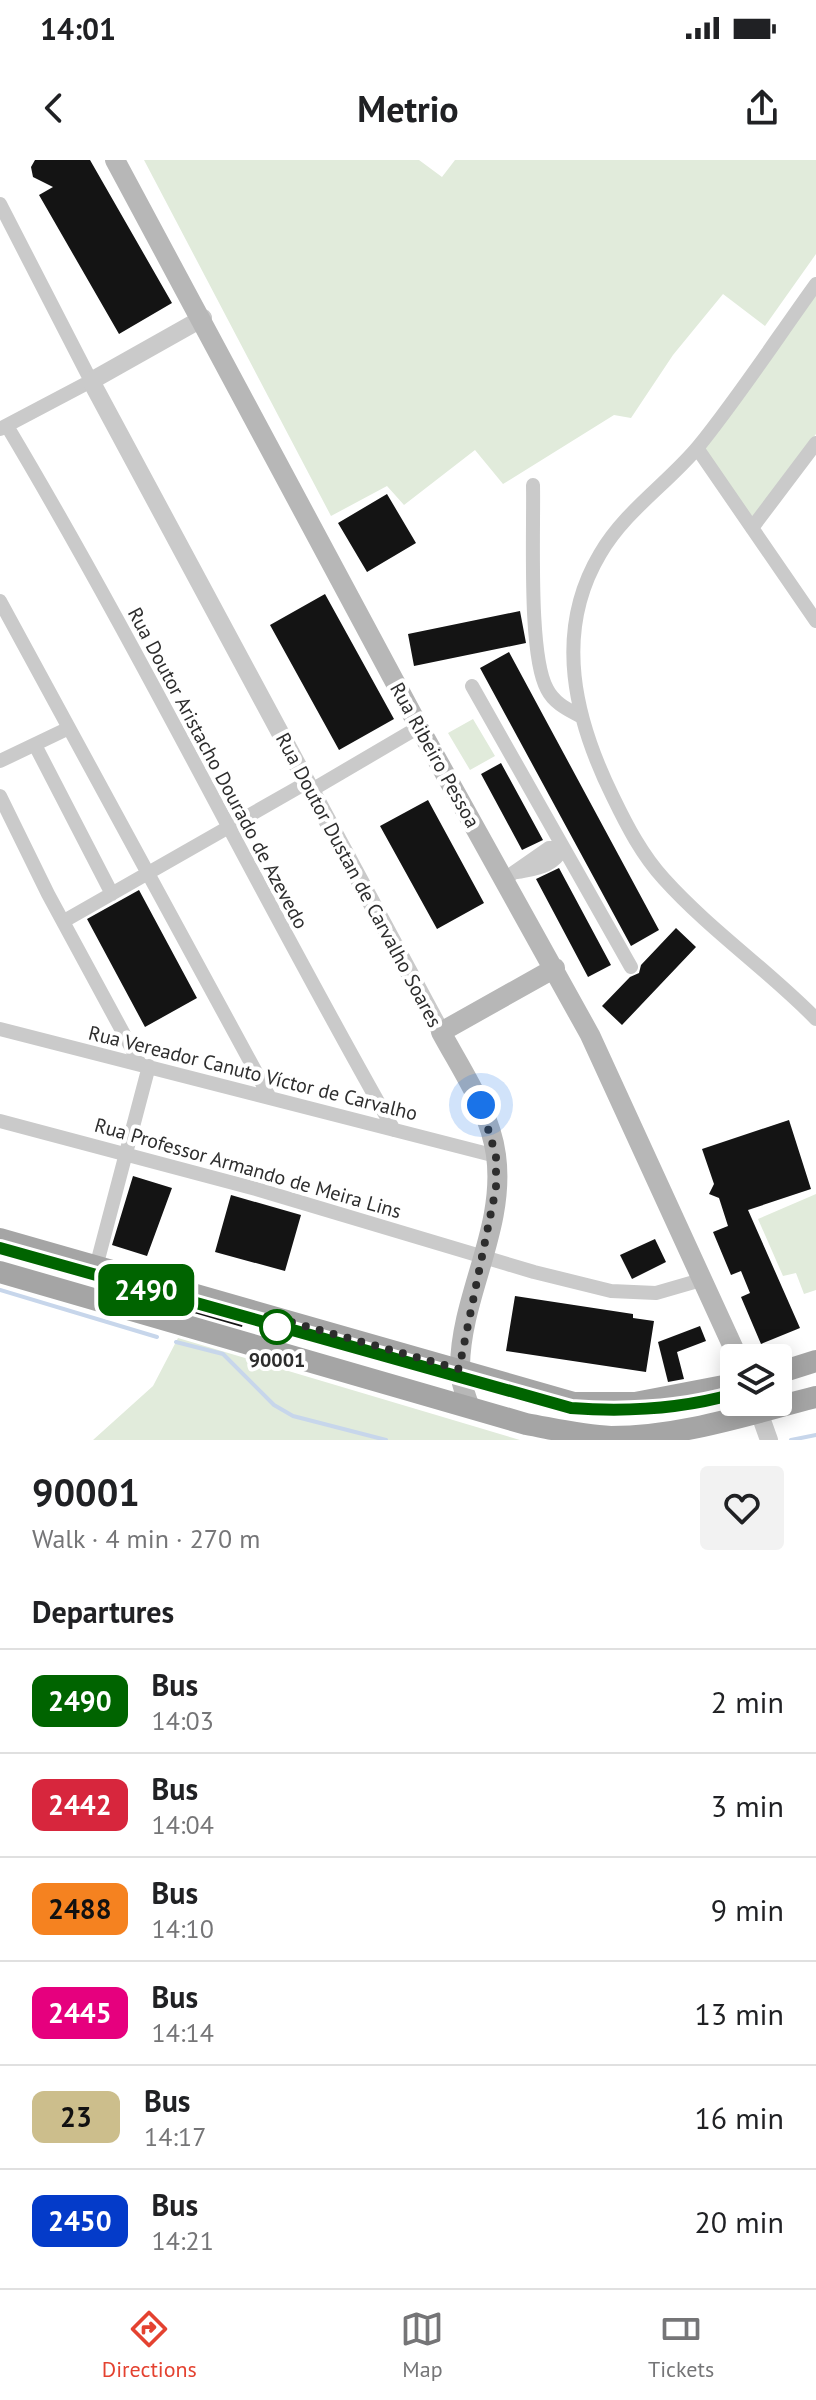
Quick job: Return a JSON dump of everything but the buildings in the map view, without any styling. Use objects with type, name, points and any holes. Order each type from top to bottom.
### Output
[{"type":"main road","name":"Rua Ribeiro Pessoa","points":[[115,160],[203,318],[419,727],[512,875],[555,968],[621,1095],[731,1344]]},
{"type":"main road","points":[[441,1032],[555,968]]},
{"type":"main road","name":"Rua Doutor Dustan de Carvalho Soares","points":[[441,1032],[481,1105],[496,1156],[493,1215],[471,1303],[459,1369],[470,1408]]},
{"type":"main road","points":[[0,1239],[574,1403],[635,1403],[720,1387]]},
{"type":"main road","points":[[0,1272],[526,1424],[610,1437],[668,1432],[725,1416]]},
{"type":"main road","points":[[792,1369],[816,1361]]},
{"type":"main road","points":[[792,1401],[816,1397]]},
{"type":"street","points":[[0,204],[91,381]]},
{"type":"street","points":[[816,284],[697,448],[619,526],[587,579],[572,643],[573,682],[580,716],[607,785],[646,856],[682,898],[816,1019]]},
{"type":"street","points":[[3,428],[203,318]]},
{"type":"street","name":"Rua Doutor Dustan de Carvalho Soares","points":[[91,381],[441,1032]]},
{"type":"street","name":"Rua Doutor Aristacho Dourado de Azevedo","points":[[3,428],[228,826],[394,1130]]},
{"type":"street","points":[[752,528],[816,443]]},
{"type":"street","points":[[697,448],[814,612]]},
{"type":"street","points":[[533,485],[538,664],[548,692],[556,702],[580,716]]},
{"type":"street","points":[[0,601],[269,1096]]},
{"type":"street","points":[[472,686],[631,967]]},
{"type":"street","points":[[64,921],[228,826],[419,727]]},
{"type":"street","points":[[0,761],[69,728]]},
{"type":"street","points":[[35,745],[112,894]]},
{"type":"street","points":[[0,796],[64,921],[144,1064],[126,1153],[96,1267]]},
{"type":"street","points":[[512,875],[549,848],[563,848]]},
{"type":"street","name":"Rua Vereador Canuto Víctor de Carvalho","points":[[0,1029],[496,1156]]},
{"type":"street","name":"Rua Professor Armando de Meira Lins","points":[[0,1121],[126,1153],[484,1257],[634,1294],[656,1293],[701,1280]]},
{"type":"street","points":[[760,1416],[769,1440]]},
{"type":"green space","points":[[144,160],[419,160],[442,177],[455,160],[816,160],[816,254],[765,326],[723,294],[673,355],[631,418],[614,415],[503,484],[475,450],[404,505],[387,486],[331,516]]},
{"type":"green space","points":[[816,291],[816,434],[753,519],[703,449]]},
{"type":"green space","points":[[473,719],[495,756],[470,770],[448,733]]},
{"type":"green space","points":[[816,1194],[816,1290],[804,1294],[796,1273],[783,1276],[758,1219]]},
{"type":"green space","points":[[178,1338],[520,1440],[93,1440],[153,1386]]},
{"type":"waterway","points":[[0,1290],[157,1337]]},
{"type":"waterway","points":[[176,1342],[223,1354],[274,1405],[293,1416],[386,1440]]},
{"type":"waterway","points":[[791,1440],[816,1435]]},
{"type":"bus line","name":"2490","points":[[0,1248],[472,1383],[571,1408],[618,1412],[720,1398]]},
{"type":"place","name":"90001","points":[[277,1327]]},
{"type":"route","points":[[277,1327],[266,1315],[459,1369],[461,1348],[493,1215],[496,1188],[496,1156],[481,1105]]}]
